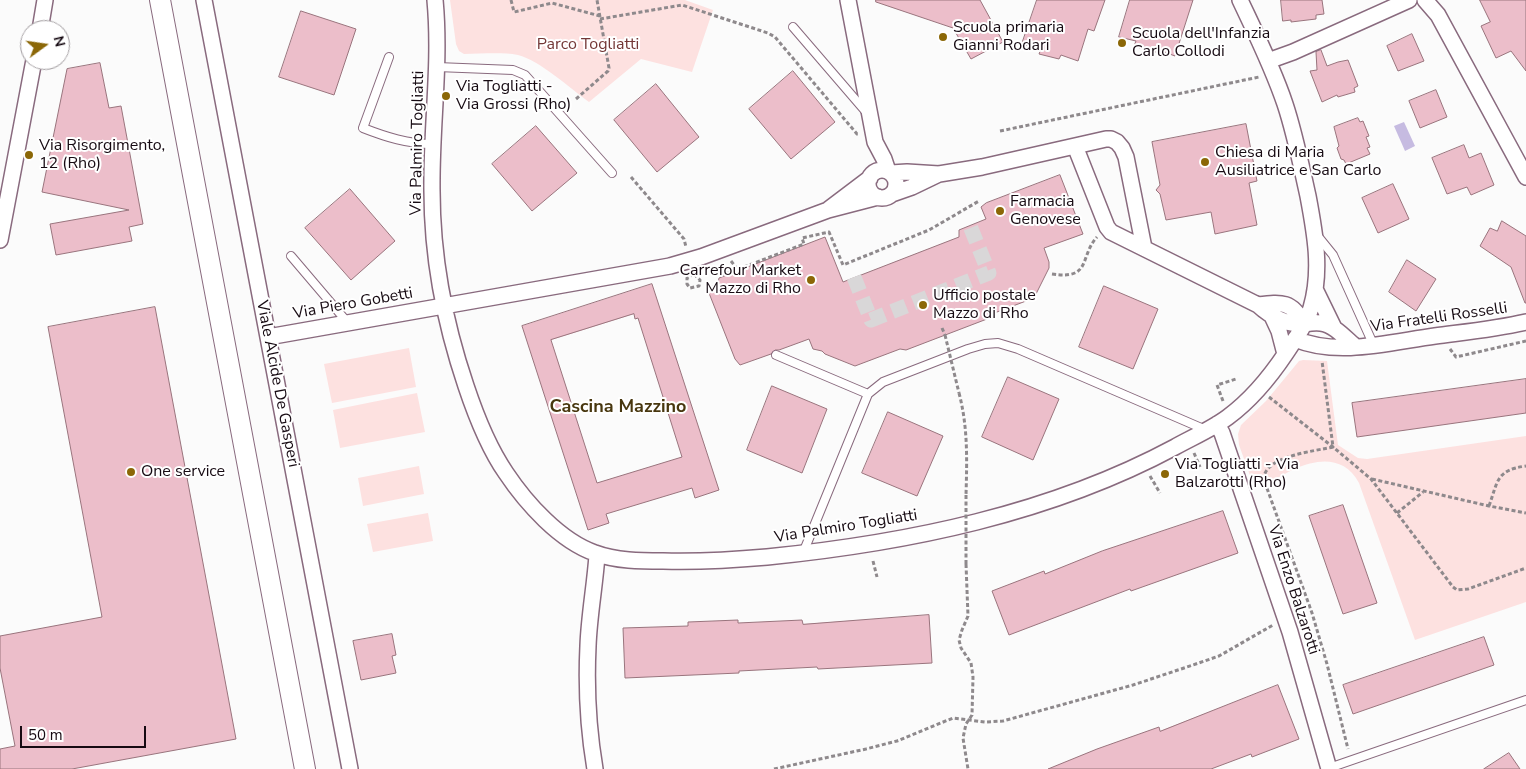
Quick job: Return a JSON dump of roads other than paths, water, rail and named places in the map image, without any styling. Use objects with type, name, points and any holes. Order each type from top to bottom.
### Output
[{"type":"street","points":[[42,20],[45,0]]},
{"type":"street","points":[[160,0],[305,769]]},
{"type":"street","name":"Viale Alcide De Gasperi","points":[[204,0],[350,769]]},
{"type":"street","name":"Via Palmiro Togliatti","points":[[435,0],[437,68],[432,194],[434,224],[444,305],[450,334],[473,407],[487,441],[501,466],[531,504],[557,531],[576,545],[598,555],[630,560],[682,562],[741,559],[869,544],[953,527],[1032,507],[1122,473],[1211,427],[1245,403],[1261,386],[1285,354],[1304,324],[1315,290],[1317,264],[1314,233],[1296,140],[1271,68],[1240,0]]},
{"type":"street","points":[[848,0],[875,142],[889,172],[896,181],[896,185],[885,195]]},
{"type":"street","points":[[1271,68],[1292,52],[1409,0]]},
{"type":"street","points":[[1425,0],[1438,16],[1526,177]]},
{"type":"street","points":[[0,240],[32,70]]},
{"type":"street","points":[[828,210],[879,170],[939,174],[982,167],[1111,139],[1117,142],[1126,157],[1144,248]]},
{"type":"street","points":[[875,142],[869,187],[871,191],[885,195]]},
{"type":"street","points":[[1075,146],[1107,227],[1111,232],[1258,305],[1280,320],[1304,324],[1322,323],[1334,328]]},
{"type":"street","points":[[828,210],[912,188],[939,174]]},
{"type":"street","name":"Via Piero Gobetti","points":[[268,337],[670,266],[701,257],[828,210]]},
{"type":"street","name":"Via Fratelli Rosselli","points":[[1315,290],[1334,328],[1356,347]]},
{"type":"street","points":[[1258,305],[1277,302],[1284,303],[1291,306],[1299,314],[1304,324]]},
{"type":"street","points":[[1272,316],[1285,354]]},
{"type":"street","name":"Via Fratelli Rosselli","points":[[1295,339],[1322,346],[1374,346],[1526,322]]},
{"type":"street","name":"Via Enzo Balzarotti","points":[[1211,427],[1222,434],[1245,499],[1285,618],[1329,769]]},
{"type":"street","points":[[594,769],[589,732],[587,685],[588,645],[598,555]]},
{"type":"lane","points":[[793,27],[869,116]]},
{"type":"lane","points":[[389,57],[364,128],[386,137],[409,142],[433,144]]},
{"type":"lane","points":[[437,68],[513,70],[525,75],[612,173]]},
{"type":"lane","points":[[1314,233],[1333,255],[1374,346]]},
{"type":"lane","points":[[291,256],[348,322]]},
{"type":"lane","points":[[803,553],[868,394],[876,387],[892,379],[968,349],[998,342],[1211,427]]},
{"type":"lane","points":[[776,355],[868,394]]},
{"type":"lane","points":[[1329,769],[1526,700]]},
{"type":"tunnel","points":[[854,277],[871,320],[989,273],[970,226]]},
{"type":"place","name":"Scuola primaria Gianni Rodari","points":[[943,37]]},
{"type":"place","name":"Scuola dell'Infanzia Carlo Collodi","points":[[1122,43]]},
{"type":"place","name":"Via Togliatti - Via Grossi (Rho)","points":[[446,96]]},
{"type":"place","name":"Via Risorgimento, 12 (Rho)","points":[[29,155]]},
{"type":"place","name":"Chiesa di Maria Ausiliatrice e San Carlo","points":[[1205,162]]},
{"type":"place","name":"Farmacia Genovese","points":[[1000,211]]},
{"type":"place","name":"Carrefour Market Mazzo di Rho","points":[[811,280]]},
{"type":"place","name":"Ufficio postale Mazzo di Rho","points":[[923,305]]},
{"type":"place","name":"One service","points":[[131,472]]},
{"type":"place","name":"Via Togliatti - Via Balzarotti (Rho)","points":[[1165,474]]},
{"type":"district","name":"Cascina Mazzino","points":[[618,408]]},
{"type":"park label","name":"Parco Togliatti","points":[[588,45]]}]
